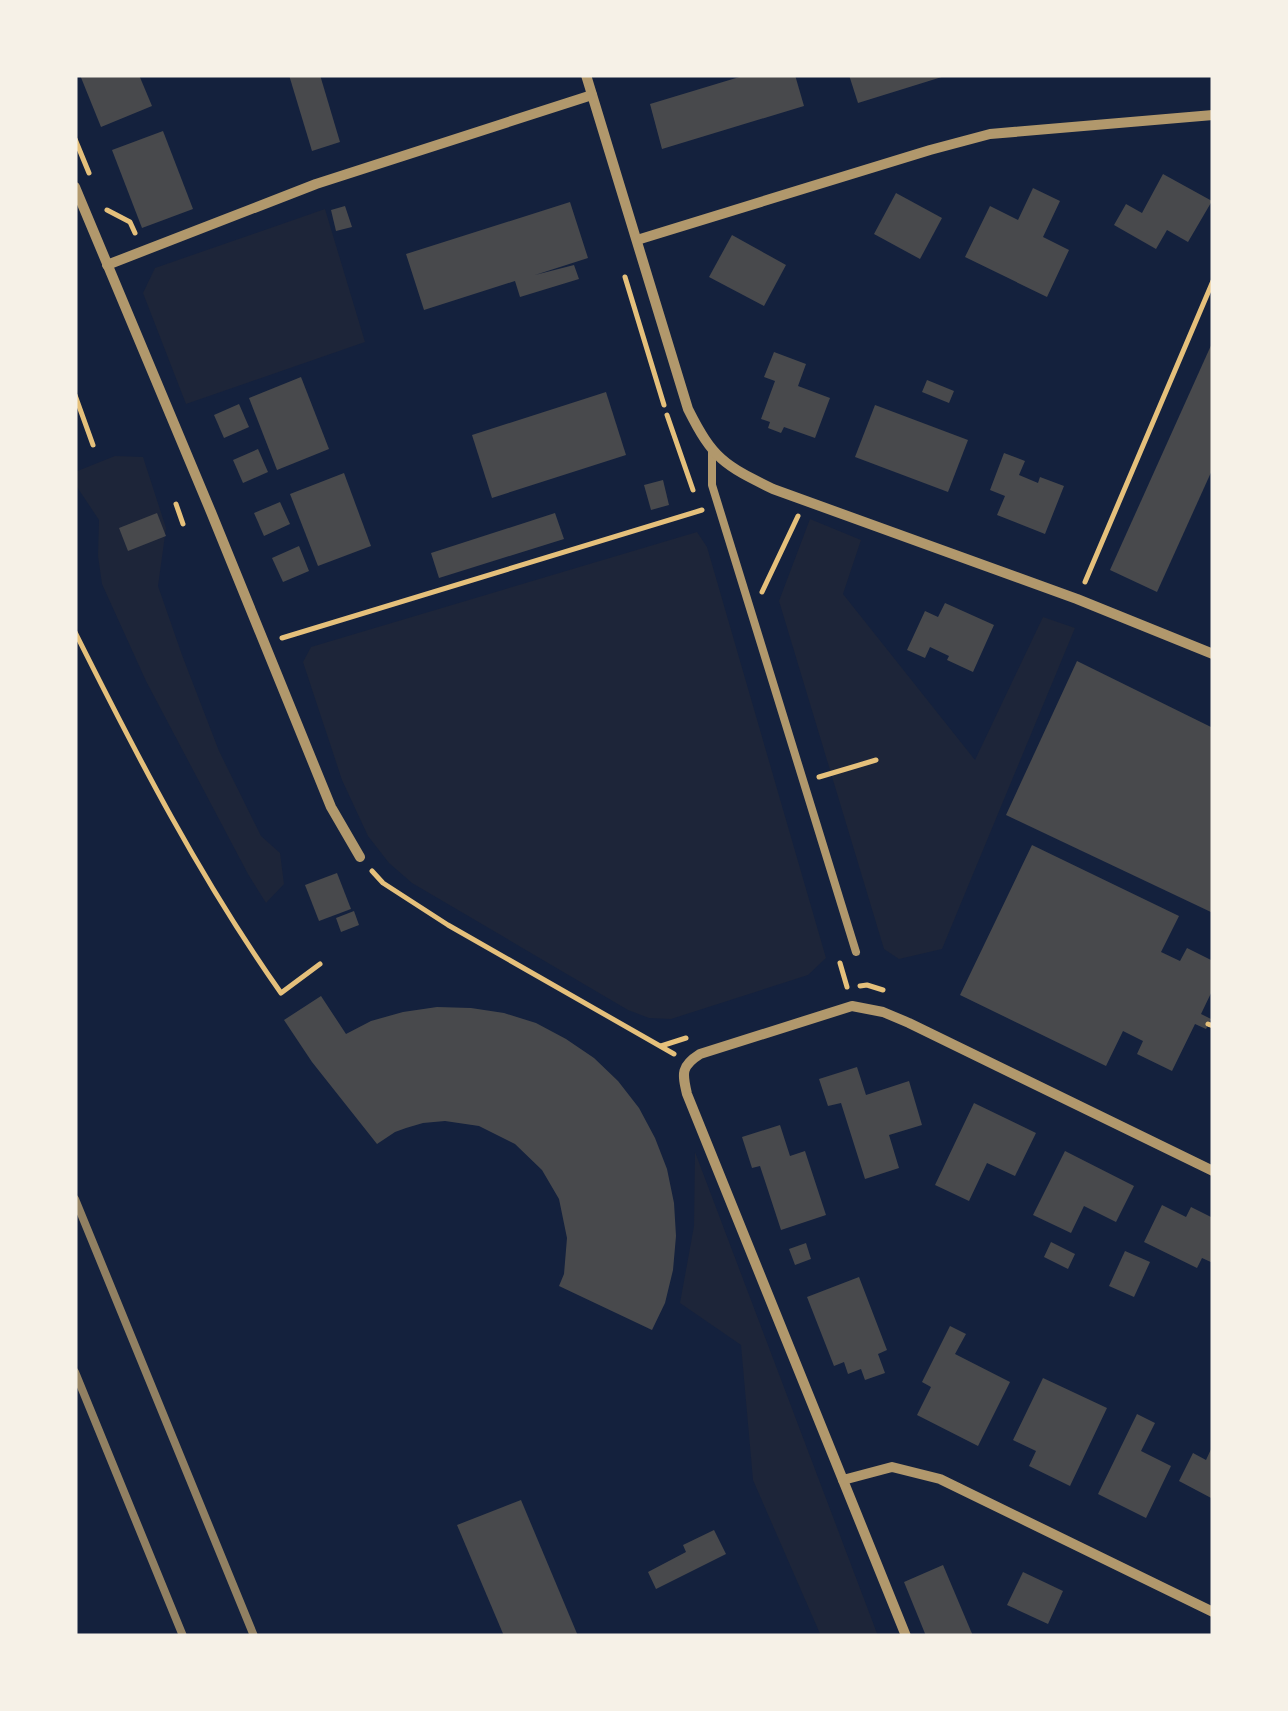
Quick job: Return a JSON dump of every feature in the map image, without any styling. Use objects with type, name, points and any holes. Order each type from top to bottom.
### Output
[{"type":"street","points":[[586,75],[688,409],[712,452],[734,470],[773,488],[1213,654]]},
{"type":"street","points":[[107,265],[316,184],[592,96]]},
{"type":"street","points":[[637,240],[990,134],[1213,115]]},
{"type":"street","points":[[75,187],[331,807],[360,857]]},
{"type":"street","points":[[906,1636],[687,1094],[683,1075],[688,1062],[700,1054],[852,1006],[864,1007],[909,1023],[1213,1171]]},
{"type":"street","points":[[843,1480],[892,1467],[940,1479],[1213,1612]]},
{"type":"lane","points":[[712,452],[712,485],[856,952]]},
{"type":"path","points":[[75,139],[93,184]]},
{"type":"path","points":[[102,202],[108,212],[130,222],[142,250]]},
{"type":"path","points":[[1077,600],[1213,280]]},
{"type":"path","points":[[75,395],[93,445]]},
{"type":"path","points":[[752,610],[806,500]]},
{"type":"path","points":[[176,504],[182,524]]},
{"type":"path","points":[[265,643],[703,510]]},
{"type":"path","points":[[75,632],[122,728],[217,896],[281,992],[320,964]]},
{"type":"path","points":[[805,782],[876,760]]},
{"type":"path","points":[[360,857],[383,883],[448,925],[688,1062]]},
{"type":"shaded area","points":[[325,209],[365,342],[186,404],[143,293],[155,268]]},
{"type":"shaded area","points":[[115,456],[143,457],[166,528],[158,586],[219,751],[261,836],[280,853],[284,884],[266,903],[146,681],[102,584],[99,520],[75,484],[75,472]]},
{"type":"shaded area","points":[[810,519],[861,540],[843,594],[975,760],[1043,617],[1075,628],[942,949],[899,959],[884,949],[779,601]]},
{"type":"shaded area","points":[[697,532],[707,547],[826,958],[808,975],[671,1019],[649,1018],[628,1010],[412,883],[389,863],[368,836],[342,780],[303,662],[311,647]]},
{"type":"shaded area","points":[[695,1152],[878,1636],[821,1636],[753,1480],[741,1345],[680,1303],[694,1226]]},
{"type":"building","points":[[80,75],[139,75],[152,106],[101,127]]},
{"type":"building","points":[[289,75],[320,75],[340,142],[312,151]]},
{"type":"building","points":[[746,75],[795,75],[804,106],[662,149],[650,104]]},
{"type":"building","points":[[849,75],[945,75],[945,76],[858,103]]},
{"type":"building","points":[[163,131],[193,209],[142,228],[112,150]]},
{"type":"building","points":[[1163,174],[1212,201],[1188,242],[1167,230],[1156,249],[1114,225],[1126,204],[1142,213]]},
{"type":"building","points":[[1033,188],[1060,201],[1043,237],[1069,250],[1047,297],[965,257],[990,206],[1018,220]]},
{"type":"building","points":[[896,193],[942,218],[920,259],[874,234]]},
{"type":"building","points":[[570,202],[588,258],[535,275],[574,265],[579,279],[520,297],[515,281],[424,310],[406,254]]},
{"type":"building","points":[[345,206],[352,227],[336,231],[331,210]]},
{"type":"building","points":[[732,235],[786,265],[764,306],[709,277]]},
{"type":"building","points":[[1213,341],[1213,468],[1157,592],[1110,570]]},
{"type":"building","points":[[774,352],[806,364],[798,386],[830,398],[815,438],[784,427],[781,433],[768,428],[770,422],[761,419],[775,381],[764,377]]},
{"type":"building","points":[[301,377],[329,449],[277,470],[249,398]]},
{"type":"building","points":[[927,380],[954,391],[949,403],[922,392]]},
{"type":"building","points":[[606,392],[626,455],[492,498],[472,435]]},
{"type":"building","points":[[239,404],[249,427],[224,438],[214,415]]},
{"type":"building","points":[[875,405],[968,440],[948,492],[855,457]]},
{"type":"building","points":[[258,449],[268,472],[243,483],[233,460]]},
{"type":"building","points":[[1004,453],[1025,461],[1019,475],[1038,483],[1040,477],[1064,486],[1045,534],[997,515],[1005,496],[990,490]]},
{"type":"building","points":[[344,473],[371,546],[318,566],[290,494]]},
{"type":"building","points":[[663,480],[669,505],[651,510],[644,485]]},
{"type":"building","points":[[280,502],[290,524],[264,536],[254,513]]},
{"type":"building","points":[[157,513],[166,536],[128,551],[119,528]]},
{"type":"building","points":[[555,513],[564,539],[439,578],[431,553]]},
{"type":"building","points":[[299,546],[309,571],[283,582],[272,558]]},
{"type":"building","points":[[945,603],[994,625],[973,672],[930,647],[925,658],[907,650],[925,611],[938,617]]},
{"type":"building","points":[[1077,661],[1213,728],[1213,913],[1006,815]]},
{"type":"building","points":[[1032,845],[1179,916],[1161,952],[1180,961],[1187,948],[1213,961],[1213,989],[1201,1014],[1211,1019],[1206,1029],[1195,1024],[1172,1071],[1137,1054],[1143,1041],[1123,1031],[1106,1066],[960,995]]},
{"type":"building","points":[[337,873],[351,909],[319,921],[305,885]]},
{"type":"building","points":[[354,911],[359,925],[341,932],[336,918]]},
{"type":"building","points":[[321,996],[346,1034],[371,1021],[437,1007],[504,1013],[536,1023],[566,1039],[618,1081],[655,1138],[674,1203],[673,1270],[665,1303],[652,1330],[559,1286],[567,1238],[559,1199],[542,1170],[515,1144],[479,1126],[445,1121],[406,1128],[377,1144],[284,1020]]},
{"type":"building","points":[[857,1067],[866,1095],[909,1081],[922,1125],[889,1135],[899,1168],[865,1179],[841,1103],[828,1106],[819,1079]]},
{"type":"building","points":[[974,1103],[1036,1133],[1015,1176],[987,1163],[969,1201],[935,1185]]},
{"type":"building","points":[[780,1125],[790,1156],[805,1151],[826,1215],[781,1230],[760,1166],[752,1168],[742,1137]]},
{"type":"building","points":[[1065,1151],[1134,1186],[1116,1222],[1084,1206],[1071,1233],[1033,1215]]},
{"type":"building","points":[[1162,1205],[1186,1217],[1191,1207],[1213,1218],[1213,1263],[1202,1258],[1197,1268],[1144,1242]]},
{"type":"building","points":[[1051,1242],[1075,1254],[1068,1269],[1044,1257]]},
{"type":"building","points":[[806,1243],[811,1259],[795,1265],[789,1249]]},
{"type":"building","points":[[1125,1251],[1150,1262],[1134,1297],[1109,1286]]},
{"type":"building","points":[[859,1277],[887,1350],[878,1354],[885,1373],[865,1380],[861,1369],[848,1374],[844,1362],[834,1366],[807,1297]]},
{"type":"building","points":[[950,1326],[966,1334],[955,1354],[1010,1382],[978,1446],[917,1415],[931,1387],[922,1382]]},
{"type":"building","points":[[1043,1378],[1107,1408],[1070,1486],[1029,1466],[1036,1451],[1013,1440]]},
{"type":"building","points":[[1137,1414],[1155,1423],[1141,1451],[1171,1466],[1146,1518],[1098,1494]]},
{"type":"building","points":[[1213,1445],[1213,1499],[1179,1481],[1193,1453],[1206,1460]]},
{"type":"building","points":[[521,1500],[578,1636],[504,1636],[457,1525]]},
{"type":"building","points":[[714,1530],[726,1554],[656,1589],[648,1572],[686,1552],[683,1545]]},
{"type":"building","points":[[943,1565],[973,1636],[926,1636],[904,1582]]},
{"type":"building","points":[[1023,1572],[1063,1591],[1048,1624],[1007,1605]]},
{"type":"railway","points":[[75,1199],[254,1636]]},
{"type":"railway","points":[[75,1372],[183,1636]]}]
